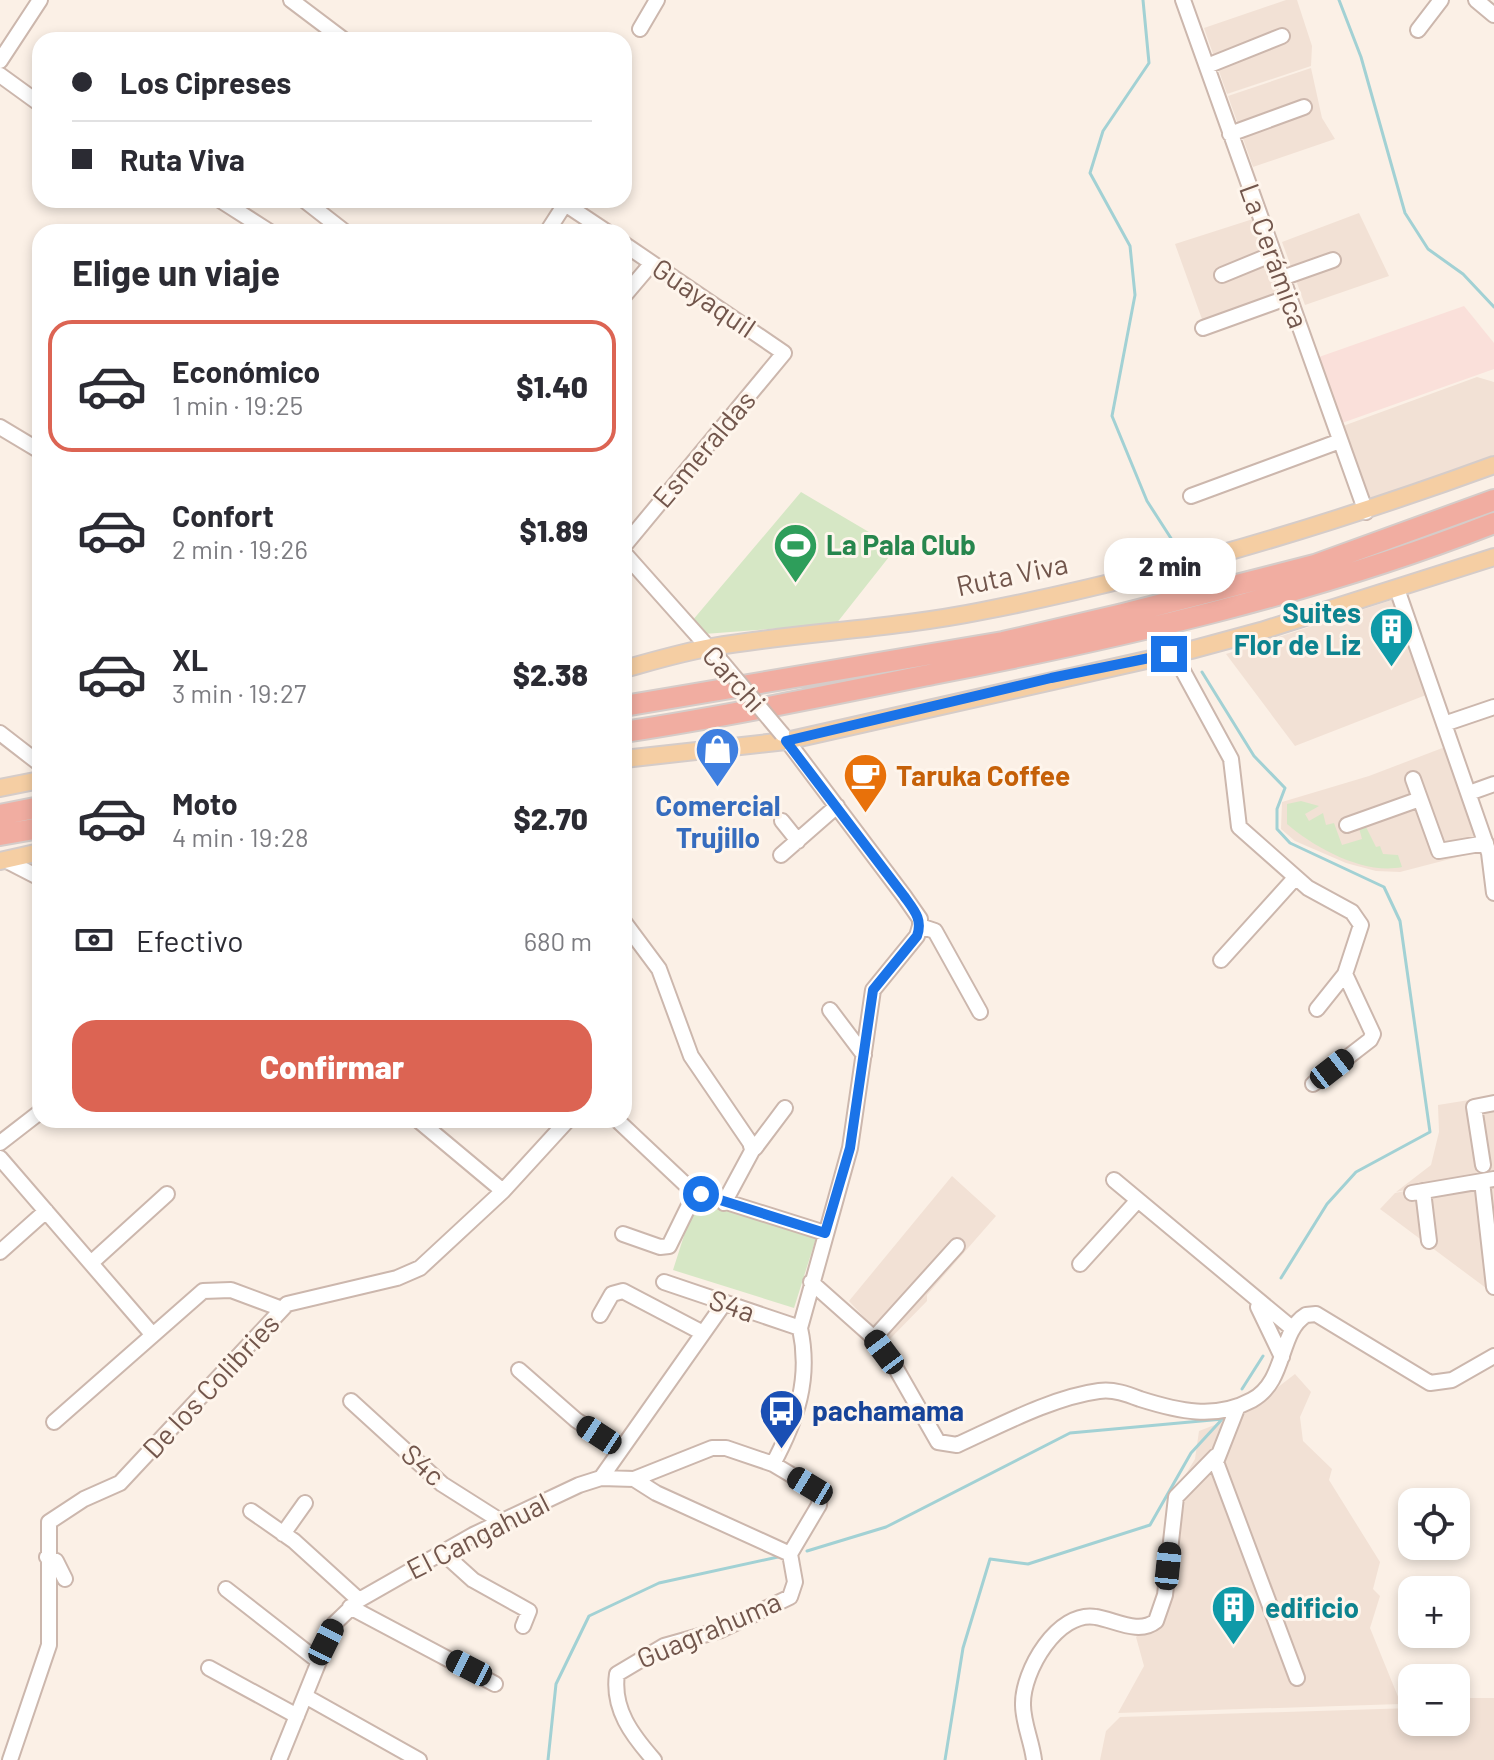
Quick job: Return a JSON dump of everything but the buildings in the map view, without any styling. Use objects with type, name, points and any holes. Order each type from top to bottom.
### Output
[{"type":"highway","points":[[632,705],[1003,642],[1123,614],[1315,565],[1494,500]]},
{"type":"highway","points":[[632,731],[709,719],[1140,632],[1343,575],[1494,523]]},
{"type":"highway","points":[[0,815],[32,809]]},
{"type":"highway","points":[[0,835],[32,829]]},
{"type":"main road","name":"Ruta Viva","points":[[632,667],[710,651],[881,629],[983,611],[1148,574],[1366,512],[1494,465]]},
{"type":"main road","points":[[632,758],[784,737],[1191,650],[1494,557]]},
{"type":"main road","points":[[0,788],[32,782]]},
{"type":"main road","points":[[2,860],[32,854]]},
{"type":"street","points":[[0,61],[40,0]]},
{"type":"street","points":[[291,0],[333,32]]},
{"type":"street","points":[[640,29],[657,0]]},
{"type":"street","name":"La Cerámica","points":[[1183,0],[1366,512]]},
{"type":"street","points":[[1418,30],[1441,0]]},
{"type":"street","points":[[1476,0],[1494,15]]},
{"type":"street","points":[[1207,66],[1282,36]]},
{"type":"street","points":[[0,75],[32,98]]},
{"type":"street","points":[[1230,134],[1304,107]]},
{"type":"street","points":[[314,208],[335,224]]},
{"type":"street","points":[[571,208],[595,224]]},
{"type":"street","name":"Guayaquil","points":[[632,249],[784,353]]},
{"type":"street","points":[[1222,275],[1273,254]]},
{"type":"street","points":[[1282,278],[1333,260]]},
{"type":"street","points":[[632,287],[652,263]]},
{"type":"street","points":[[1203,328],[1289,297]]},
{"type":"street","name":"Esmeraldas","points":[[632,536],[784,353]]},
{"type":"street","points":[[2,432],[32,447]]},
{"type":"street","points":[[1191,496],[1340,441]]},
{"type":"street","name":"Carchi","points":[[632,562],[784,737],[920,919],[920,926],[935,931],[980,1012]]},
{"type":"street","points":[[1397,589],[1490,849],[1494,893]]},
{"type":"street","points":[[1185,676],[1191,650]]},
{"type":"street","points":[[1169,654],[1185,676],[1231,759],[1239,827],[1295,878],[1352,912],[1361,925],[1345,974],[1317,1009]]},
{"type":"street","points":[[1444,724],[1494,707]]},
{"type":"street","points":[[0,733],[32,758]]},
{"type":"street","points":[[1413,779],[1439,851],[1490,849]]},
{"type":"street","points":[[1469,793],[1494,784]]},
{"type":"street","points":[[1347,825],[1420,799]]},
{"type":"street","points":[[781,855],[837,806]]},
{"type":"street","points":[[782,821],[798,841]]},
{"type":"street","points":[[2,860],[32,874]]},
{"type":"street","points":[[1221,960],[1295,878]]},
{"type":"street","points":[[773,1464],[793,1427],[803,1394],[806,1354],[800,1328],[850,1148],[873,990],[917,936],[920,926]]},
{"type":"street","points":[[632,933],[659,969],[691,1056],[751,1146],[755,1148],[785,1108]]},
{"type":"street","points":[[1313,1084],[1373,1034],[1345,974]]},
{"type":"street","points":[[830,1010],[864,1055]]},
{"type":"street","points":[[1483,1165],[1474,1107],[1494,1103]]},
{"type":"street","points":[[0,1143],[32,1118]]},
{"type":"street","points":[[428,1128],[503,1191]]},
{"type":"street","name":"De los Colibries","points":[[10,1760],[49,1645],[49,1522],[84,1499],[120,1483],[287,1304],[397,1278],[420,1268],[503,1191],[561,1128]]},
{"type":"street","points":[[626,1128],[696,1191],[724,1203],[825,1233]]},
{"type":"street","points":[[724,1203],[751,1146]]},
{"type":"street","points":[[0,1158],[152,1334]]},
{"type":"street","points":[[1114,1180],[1293,1329]]},
{"type":"street","points":[[1429,1241],[1418,1192],[1488,1180],[1494,1287]]},
{"type":"street","points":[[623,1234],[660,1247],[669,1246],[696,1191]]},
{"type":"street","points":[[91,1263],[167,1194]]},
{"type":"street","points":[[1080,1264],[1138,1200]]},
{"type":"street","points":[[0,1252],[46,1211]]},
{"type":"street","points":[[874,1338],[957,1246]]},
{"type":"street","name":"S4a","points":[[664,1282],[723,1305],[800,1328]]},
{"type":"street","points":[[811,1282],[874,1338],[894,1365],[938,1442],[946,1446],[957,1445],[1026,1414],[1097,1391],[1119,1392],[1182,1413],[1238,1406],[1264,1392],[1274,1380],[1298,1320],[1316,1314],[1423,1379],[1438,1384],[1452,1380],[1494,1356]]},
{"type":"street","points":[[54,1422],[203,1291],[231,1290],[282,1309]]},
{"type":"street","points":[[600,1315],[612,1294],[623,1291],[703,1333]]},
{"type":"street","points":[[1249,1293],[1267,1320],[1282,1357]]},
{"type":"street","points":[[601,1478],[723,1305]]},
{"type":"street","points":[[519,1370],[576,1420],[621,1449]]},
{"type":"street","name":"S4c","points":[[351,1401],[442,1484],[502,1522]]},
{"type":"street","points":[[1034,1760],[1023,1705],[1026,1682],[1045,1646],[1074,1618],[1096,1617],[1137,1626],[1156,1621],[1165,1595],[1176,1497],[1216,1456],[1238,1406]]},
{"type":"street","name":"El Cangahual","points":[[279,1760],[334,1624],[354,1603],[442,1552],[601,1478],[634,1479],[712,1448],[726,1448],[773,1464]]},
{"type":"street","points":[[1216,1456],[1297,1678]]},
{"type":"street","name":"Guagrahuma","points":[[654,1760],[626,1725],[615,1687],[617,1674],[664,1646],[721,1630],[790,1597],[795,1582],[790,1554],[799,1534],[814,1516],[820,1496],[810,1486],[773,1464]]},
{"type":"street","points":[[634,1479],[656,1493],[790,1554]]},
{"type":"street","points":[[283,1534],[305,1503]]},
{"type":"street","points":[[251,1511],[283,1534],[354,1603],[495,1684]]},
{"type":"street","points":[[442,1552],[473,1580],[529,1611],[523,1626]]},
{"type":"street","points":[[47,1557],[56,1561],[65,1579]]},
{"type":"street","points":[[226,1589],[317,1660]]},
{"type":"street","points":[[209,1668],[297,1716]]},
{"type":"street","points":[[305,1696],[419,1760]]},
{"type":"shaded area","points":[[1286,0],[1297,0],[1312,46],[1311,66],[1227,94],[1204,28]]},
{"type":"shaded area","points":[[1311,68],[1322,118],[1335,139],[1253,167],[1228,96]]},
{"type":"shaded area","points":[[1359,213],[1389,276],[1305,305],[1282,242]]},
{"type":"shaded area","points":[[1253,219],[1281,295],[1203,322],[1175,244]]},
{"type":"shaded area","points":[[1464,306],[1494,343],[1494,369],[1342,423],[1319,357]]},
{"type":"shaded area","points":[[1477,377],[1494,382],[1494,455],[1371,501],[1343,426]]},
{"type":"shaded area","points":[[1392,600],[1426,695],[1295,746],[1226,654]]},
{"type":"shaded area","points":[[1445,747],[1477,835],[1474,838],[1477,852],[1400,872],[1376,871],[1346,863],[1295,841],[1281,829],[1282,802],[1369,776]]},
{"type":"shaded area","points":[[1494,1096],[1494,1171],[1396,1192],[1431,1165],[1439,1132],[1438,1105]]},
{"type":"shaded area","points":[[1494,1173],[1494,1294],[1380,1209],[1395,1193]]},
{"type":"shaded area","points":[[952,1176],[996,1216],[927,1295],[927,1301],[887,1342],[849,1301]]},
{"type":"shaded area","points":[[1295,1374],[1311,1392],[1300,1417],[1303,1441],[1332,1469],[1329,1480],[1380,1562],[1373,1589],[1380,1596],[1370,1628],[1398,1697],[1398,1704],[1118,1713],[1144,1666],[1136,1637],[1161,1613],[1175,1492],[1195,1459],[1199,1431],[1243,1414]]},
{"type":"shaded area","points":[[1470,1698],[1494,1698],[1494,1760],[1100,1760],[1106,1731],[1120,1717],[1398,1708],[1398,1736],[1470,1736]]},
{"type":"green space","name":"La Pala Club","points":[[801,492],[896,548],[836,624],[704,634],[692,621]]},
{"type":"green space","points":[[1301,801],[1319,806],[1305,814],[1309,821],[1323,813],[1326,825],[1334,823],[1342,845],[1362,839],[1359,828],[1365,825],[1376,847],[1380,846],[1383,854],[1398,855],[1402,867],[1372,867],[1356,863],[1311,842],[1287,824],[1287,804]]},
{"type":"green space","points":[[696,1198],[817,1235],[794,1308],[673,1270]]},
{"type":"waterway","points":[[1143,0],[1149,63],[1103,131],[1090,173],[1130,246],[1135,295],[1112,416],[1147,501],[1176,546]]},
{"type":"waterway","points":[[1339,0],[1361,57],[1405,213],[1428,249],[1463,274],[1494,307]]},
{"type":"waterway","points":[[1202,672],[1254,756],[1285,788],[1277,809],[1277,829],[1290,843],[1384,887],[1400,921],[1430,1132],[1356,1172],[1327,1204],[1281,1278]]},
{"type":"waterway","points":[[1242,1389],[1263,1356]]},
{"type":"waterway","points":[[945,1760],[963,1648],[990,1559],[1028,1564],[1150,1525],[1191,1453],[1226,1415]]},
{"type":"waterway","points":[[807,1551],[886,1527],[1070,1433],[1223,1419]]},
{"type":"waterway","points":[[548,1760],[556,1684],[589,1616],[659,1583],[778,1557]]},
{"type":"place","name":"La Pala Club","points":[[795,584]]},
{"type":"place","name":"Suites Flor de Liz","points":[[1392,668]]},
{"type":"place","name":"Comercial Trujillo","points":[[718,788]]},
{"type":"place","name":"Taruka Coffee","points":[[865,815]]},
{"type":"place","name":"pachamama","points":[[781,1450]]},
{"type":"place","name":"edificio","points":[[1234,1647]]},
{"type":"route","points":[[701,1194],[825,1233],[850,1148],[873,990],[878,980],[917,936],[920,926],[920,919],[904,896],[786,741],[1051,678],[1169,654]]}]
